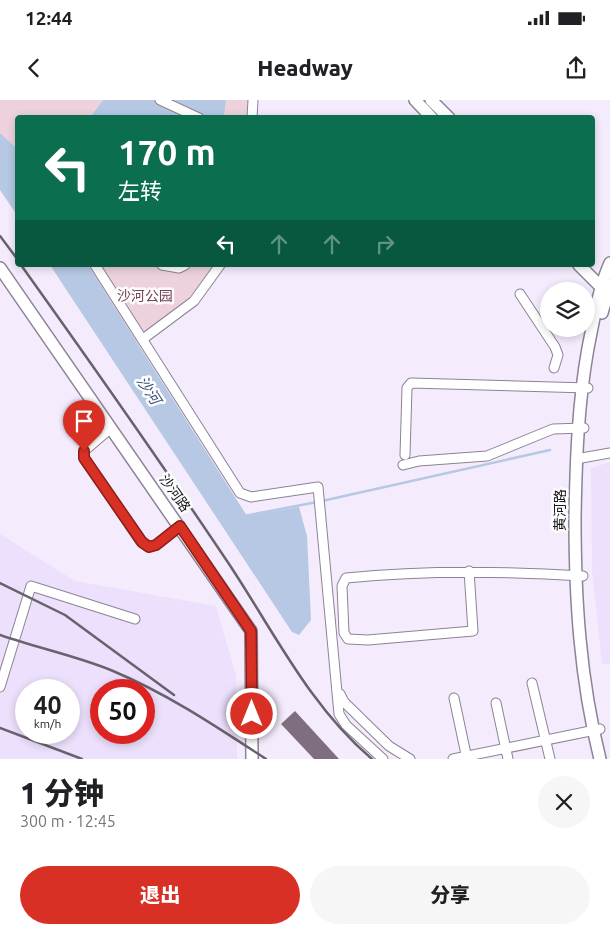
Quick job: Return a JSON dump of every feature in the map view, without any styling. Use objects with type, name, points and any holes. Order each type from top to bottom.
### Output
[{"type":"main road","points":[[415,100],[439,109]]},
{"type":"main road","points":[[431,100],[439,109]]},
{"type":"main road","name":"黄河路","points":[[600,759],[579,576],[579,458],[585,388],[607,288],[610,263]]},
{"type":"main road","points":[[581,267],[607,288]]},
{"type":"main road","points":[[591,267],[607,288]]},
{"type":"main road","name":"沙河路","points":[[0,268],[251,631],[252,759]]},
{"type":"main road","name":"黄河路","points":[[597,729],[608,759]]},
{"type":"street","points":[[160,100],[192,115]]},
{"type":"street","points":[[252,115],[253,100]]},
{"type":"street","points":[[97,267],[240,493],[251,497],[318,487],[321,503],[339,714],[346,725],[383,759]]},
{"type":"street","points":[[143,339],[194,301],[219,267]]},
{"type":"street","points":[[520,294],[555,347],[558,355],[554,368]]},
{"type":"street","points":[[405,455],[408,388],[411,383],[585,388]]},
{"type":"street","points":[[111,428],[91,443],[84,451],[84,458],[142,542],[149,547],[156,545],[180,526]]},
{"type":"street","points":[[403,465],[420,461],[487,456],[553,429],[581,428]]},
{"type":"street","points":[[579,458],[610,453]]},
{"type":"street","points":[[469,571],[474,631],[368,640],[348,639],[344,633],[342,586],[346,578],[401,572],[469,571],[579,576]]},
{"type":"street","points":[[0,687],[31,586],[135,619]]},
{"type":"street","points":[[532,683],[550,759]]},
{"type":"street","points":[[338,689],[344,702],[355,713],[389,746],[410,759]]},
{"type":"street","points":[[454,698],[467,758]]},
{"type":"street","points":[[496,703],[508,759]]},
{"type":"street","points":[[453,759],[467,758],[597,729]]},
{"type":"shaded area","points":[[610,462],[610,664],[602,664],[592,570],[591,468]]},
{"type":"shaded area","points":[[0,534],[75,581],[216,606],[236,675],[237,759],[0,759]]},
{"type":"green space","points":[[0,100],[103,100],[91,115],[15,115],[15,146],[0,133]]},
{"type":"green space","points":[[226,100],[251,100],[249,115],[224,115]]},
{"type":"green space","name":"沙河公园","points":[[89,267],[214,267],[180,307],[136,341]]},
{"type":"water","points":[[103,100],[226,100],[224,115],[91,115]]},
{"type":"water","points":[[0,133],[15,146],[15,212],[0,190]]},
{"type":"water","name":"沙河","points":[[51,267],[89,267],[247,516],[299,507],[307,536],[311,620],[299,635],[292,632]]},
{"type":"building","points":[[295,711],[339,759],[314,759],[281,724]]},
{"type":"waterway","points":[[322,501],[550,450]]},
{"type":"waterway","points":[[244,516],[317,502]]},
{"type":"railway","points":[[0,236],[15,256]]},
{"type":"railway","points":[[22,267],[202,524],[310,691],[329,715],[372,759]]},
{"type":"railway","points":[[0,583],[65,615],[174,695]]},
{"type":"railway","points":[[0,635],[85,661],[133,680],[192,712],[266,759]]},
{"type":"railway","points":[[0,728],[82,759]]},
{"type":"route","points":[[84,451],[84,458],[142,542],[149,547],[156,545],[180,526],[251,631],[252,714]]}]
